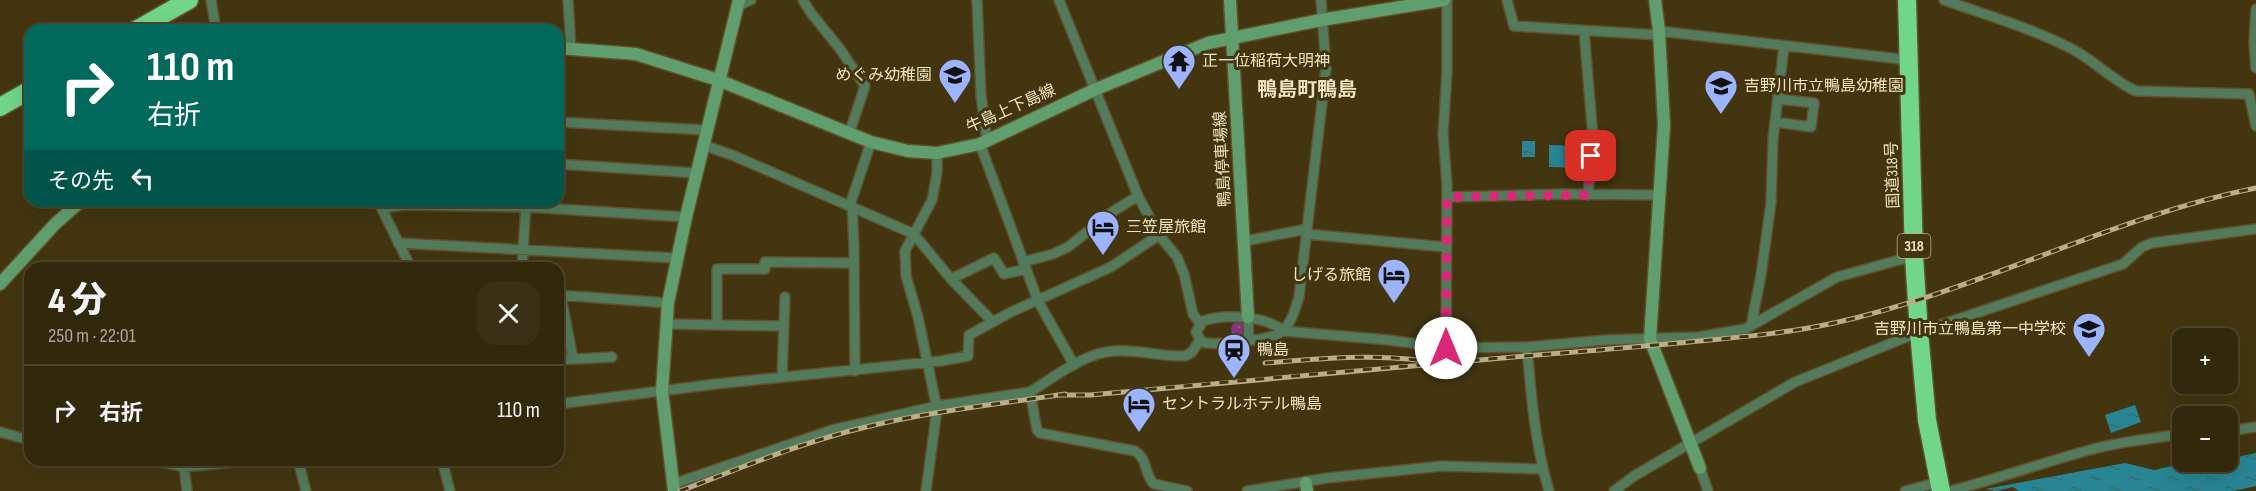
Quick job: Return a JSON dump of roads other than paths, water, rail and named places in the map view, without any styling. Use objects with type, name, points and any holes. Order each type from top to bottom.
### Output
[{"type":"highway","points":[[147,24],[189,0]]},
{"type":"highway","name":"国道318号","points":[[1907,0],[1914,256],[1919,332],[1927,420],[1943,488]]},
{"type":"highway","points":[[0,107],[24,93]]},
{"type":"main road","name":"鴨島停車場線","points":[[1230,0],[1248,317]]},
{"type":"main road","name":"牛島上下島線","points":[[564,48],[636,54],[718,80],[871,142],[908,151],[937,153],[983,142],[1094,90],[1208,44],[1322,20],[1446,0]]},
{"type":"main road","points":[[1654,0],[1659,33],[1664,125],[1650,339],[1700,468]]},
{"type":"main road","points":[[673,488],[662,391],[668,303],[676,258],[738,3]]},
{"type":"main road","points":[[0,284],[55,224],[74,207]]},
{"type":"street","points":[[211,0],[215,24]]},
{"type":"street","points":[[568,0],[571,49]]},
{"type":"street","points":[[738,3],[751,0]]},
{"type":"street","points":[[803,0],[865,86],[849,134]]},
{"type":"street","points":[[977,0],[983,142],[1038,301],[1074,365]]},
{"type":"street","points":[[1059,0],[1138,196],[1159,235],[1177,256],[1184,274],[1193,314],[1200,323]]},
{"type":"street","points":[[1321,0],[1326,69],[1299,297],[1291,320],[1282,331],[1278,335],[1249,341],[1209,344],[1200,340],[1196,332],[1200,323],[1206,320],[1248,317],[1277,326],[1282,331],[1389,340],[1446,348],[1527,347],[1698,337],[1745,329],[1837,277],[1914,256]]},
{"type":"street","points":[[1446,0],[1447,72],[1443,134],[1447,197],[1446,348]]},
{"type":"street","points":[[1507,0],[1514,26],[1659,33],[1909,60]]},
{"type":"street","points":[[1944,0],[2007,20],[2072,50],[2136,91],[2249,94]]},
{"type":"street","points":[[2256,9],[2256,68]]},
{"type":"street","points":[[1584,31],[1593,137],[1588,195]]},
{"type":"street","points":[[1751,326],[1771,203],[1775,123],[1784,46]]},
{"type":"street","points":[[2249,94],[2256,86]]},
{"type":"street","points":[[2249,94],[2256,126]]},
{"type":"street","points":[[1775,123],[1811,127],[1814,104],[1778,99]]},
{"type":"street","points":[[564,122],[706,130]]},
{"type":"street","points":[[855,371],[851,206],[871,142]]},
{"type":"street","points":[[703,146],[732,155],[914,234],[951,279],[992,321]]},
{"type":"street","points":[[926,491],[937,406],[918,317],[906,276],[905,251],[932,200],[937,173],[937,153]]},
{"type":"street","points":[[564,164],[696,173]]},
{"type":"street","points":[[1447,197],[1660,195]]},
{"type":"street","points":[[951,279],[994,258],[1004,274],[1053,254],[1068,247],[1112,212],[1138,196]]},
{"type":"street","points":[[381,207],[408,262]]},
{"type":"street","points":[[522,262],[526,207]]},
{"type":"street","points":[[563,207],[686,217]]},
{"type":"street","points":[[1614,491],[1634,476],[1795,382],[1919,332],[2123,264],[2142,247],[2152,243],[2256,230]]},
{"type":"street","points":[[1245,241],[1307,231],[1446,247]]},
{"type":"street","points":[[564,403],[782,377],[941,361],[968,356],[969,335],[992,321],[1111,267],[1159,235]]},
{"type":"street","points":[[398,243],[676,258]]},
{"type":"street","points":[[717,325],[717,269],[765,270],[765,262],[854,263]]},
{"type":"street","points":[[564,295],[668,303]]},
{"type":"street","points":[[782,377],[785,297]]},
{"type":"street","points":[[1248,317],[1249,341]]},
{"type":"street","points":[[564,318],[573,359]]},
{"type":"street","points":[[666,324],[784,326]]},
{"type":"street","points":[[673,488],[832,430],[937,406],[1030,392],[1095,355],[1113,351],[1185,356],[1192,352],[1200,340]]},
{"type":"street","points":[[1527,347],[1542,469],[1549,491]]},
{"type":"street","points":[[564,360],[612,357]]},
{"type":"street","points":[[1030,392],[1037,430],[1040,433],[1135,451],[1143,457],[1150,481],[1154,484],[1187,491]]},
{"type":"street","points":[[2238,430],[2256,427]]},
{"type":"street","points":[[0,432],[24,438]]},
{"type":"street","points":[[1905,491],[1993,480],[2101,447],[2172,435]]},
{"type":"street","points":[[180,466],[194,466]]},
{"type":"street","points":[[300,466],[306,491]]},
{"type":"street","points":[[444,466],[450,491]]},
{"type":"street","points":[[1247,491],[1306,487],[1326,478],[1442,466],[1542,469]]},
{"type":"street","points":[[184,467],[187,491]]},
{"type":"street","points":[[1700,468],[1708,491]]},
{"type":"water","points":[[1522,141],[1535,141],[1535,157],[1522,157]]},
{"type":"water","points":[[1549,145],[1582,146],[1581,168],[1549,167]]},
{"type":"water","points":[[2135,405],[2141,422],[2111,433],[2105,415]]},
{"type":"water","points":[[2256,453],[2256,486],[2234,491],[2019,491],[2013,487],[1997,491],[1985,489],[2125,463],[2154,470],[2172,466],[2172,472],[2238,472],[2238,457]]},
{"type":"railway","points":[[1058,395],[1090,395],[1741,337],[1803,329],[1888,309],[1993,274],[2149,217],[2256,188]]},
{"type":"railway","points":[[1265,363],[1360,357],[1417,360]]},
{"type":"railway","points":[[680,491],[842,433],[941,412],[1065,394]]},
{"type":"place","name":"正一位稲荷大明神","points":[[1179,90]]},
{"type":"place","name":"めぐみ幼稚園","points":[[955,104]]},
{"type":"place","name":"吉野川市立鴨島幼稚園","points":[[1721,115]]},
{"type":"place","name":"三笠屋旅館","points":[[1103,256]]},
{"type":"place","name":"しげる旅館","points":[[1394,304]]},
{"type":"place","name":"吉野川市立鴨島第一中学校","points":[[2089,358]]},
{"type":"place","name":"鴨島","points":[[1234,379]]},
{"type":"place","name":"セントラルホテル鴨島","points":[[1139,433]]},
{"type":"district","name":"鴨島町鴨島","points":[[1307,90]]}]
